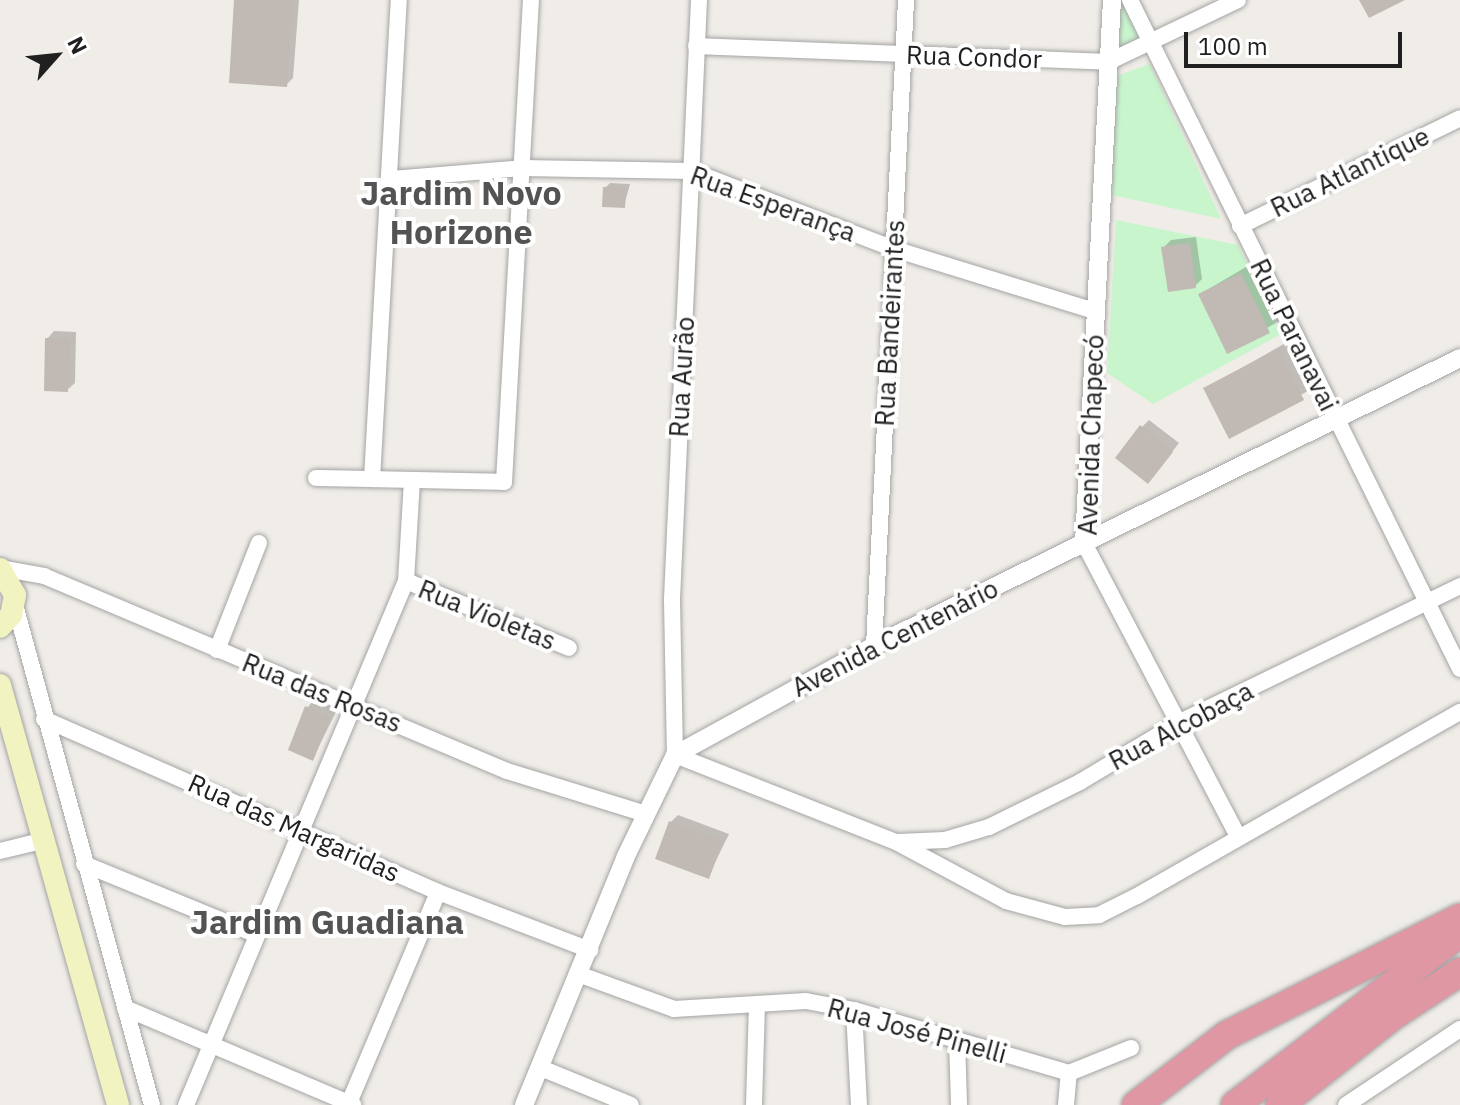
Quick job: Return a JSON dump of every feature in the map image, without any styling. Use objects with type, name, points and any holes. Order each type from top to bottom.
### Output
[{"type":"highway","points":[[1136,1105],[1227,1035],[1460,918]]},
{"type":"highway","points":[[1235,1105],[1460,934]]},
{"type":"highway","points":[[1280,1105],[1394,1015],[1460,972]]},
{"type":"main road","points":[[0,569],[12,584],[15,605],[0,627]]},
{"type":"main road","points":[[0,685],[118,1105]]},
{"type":"street","points":[[372,479],[392,179],[399,0]]},
{"type":"street","points":[[316,478],[504,482],[531,0]]},
{"type":"street","name":"Rua Aurão","points":[[675,755],[672,600],[699,0]]},
{"type":"street","name":"Rua Bandeirantes","points":[[874,646],[906,0]]},
{"type":"street","name":"Avenida Chapecó","points":[[1112,0],[1084,543],[1237,834]]},
{"type":"street","name":"Rua Paranavai","points":[[1130,0],[1460,669]]},
{"type":"street","name":"Rua Condor","points":[[696,46],[1108,62],[1153,44],[1238,0]]},
{"type":"street","name":"Rua Atlantique","points":[[1240,226],[1460,118]]},
{"type":"street","name":"Rua Esperança","points":[[392,179],[522,168],[692,171],[894,249],[1094,311]]},
{"type":"street","name":"Avenida Centenário","points":[[675,755],[874,646],[1460,358]]},
{"type":"street","points":[[186,1105],[255,934],[406,581],[412,480]]},
{"type":"street","points":[[217,650],[259,543]]},
{"type":"street","name":"Rua das Rosas","points":[[0,569],[44,576],[507,771],[646,814]]},
{"type":"street","name":"Rua Violetas","points":[[406,581],[569,648]]},
{"type":"street","name":"Rua Alcobaça","points":[[896,842],[945,840],[989,827],[1080,782],[1178,723],[1460,586]]},
{"type":"street","points":[[15,605],[152,1105]]},
{"type":"street","points":[[524,1105],[646,814],[675,755],[896,842],[1006,901],[1065,917],[1099,915],[1237,834],[1460,712]]},
{"type":"street","name":"Rua das Margaridas","points":[[44,719],[438,892],[590,950]]},
{"type":"street","points":[[0,851],[45,840]]},
{"type":"street","points":[[84,864],[255,934]]},
{"type":"street","points":[[125,1008],[210,1047],[351,1104],[438,892]]},
{"type":"street","name":"Rua José Pinelli","points":[[578,974],[674,1009],[806,1001],[854,1010],[1069,1073]]},
{"type":"street","points":[[754,1105],[757,1006]]},
{"type":"street","points":[[854,1010],[859,1105]]},
{"type":"street","points":[[1346,1105],[1460,1029]]},
{"type":"street","points":[[957,1040],[959,1105]]},
{"type":"street","points":[[1066,1105],[1069,1073],[1131,1048]]},
{"type":"street","points":[[541,1068],[631,1105]]},
{"type":"green space","points":[[1119,0],[1148,44],[1118,56]]},
{"type":"green space","points":[[1150,64],[1221,219],[1112,195],[1116,76]]},
{"type":"green space","points":[[1116,220],[1238,245],[1281,334],[1153,404],[1107,373]]},
{"type":"building","points":[[234,0],[293,0],[287,87],[229,83]]},
{"type":"building","points":[[1359,0],[1405,0],[1369,18]]},
{"type":"building","name":"Jardim Novo Horizone","points":[[603,187],[626,188],[625,208],[602,207]]},
{"type":"building","points":[[1190,243],[1196,288],[1168,292],[1161,247]]},
{"type":"building","points":[[1241,273],[1270,333],[1227,354],[1198,294]]},
{"type":"building","points":[[45,338],[70,339],[68,392],[44,391]]},
{"type":"building","points":[[1278,349],[1304,400],[1229,439],[1203,388]]},
{"type":"building","points":[[1140,425],[1173,452],[1148,484],[1115,458]]},
{"type":"building","points":[[305,706],[331,717],[313,761],[288,750]]},
{"type":"building","points":[[669,821],[723,841],[709,879],[655,859]]},
{"type":"district","name":"Jardim Novo Horizone","points":[[461,212]]},
{"type":"district","name":"Jardim Guadiana","points":[[327,922]]}]
